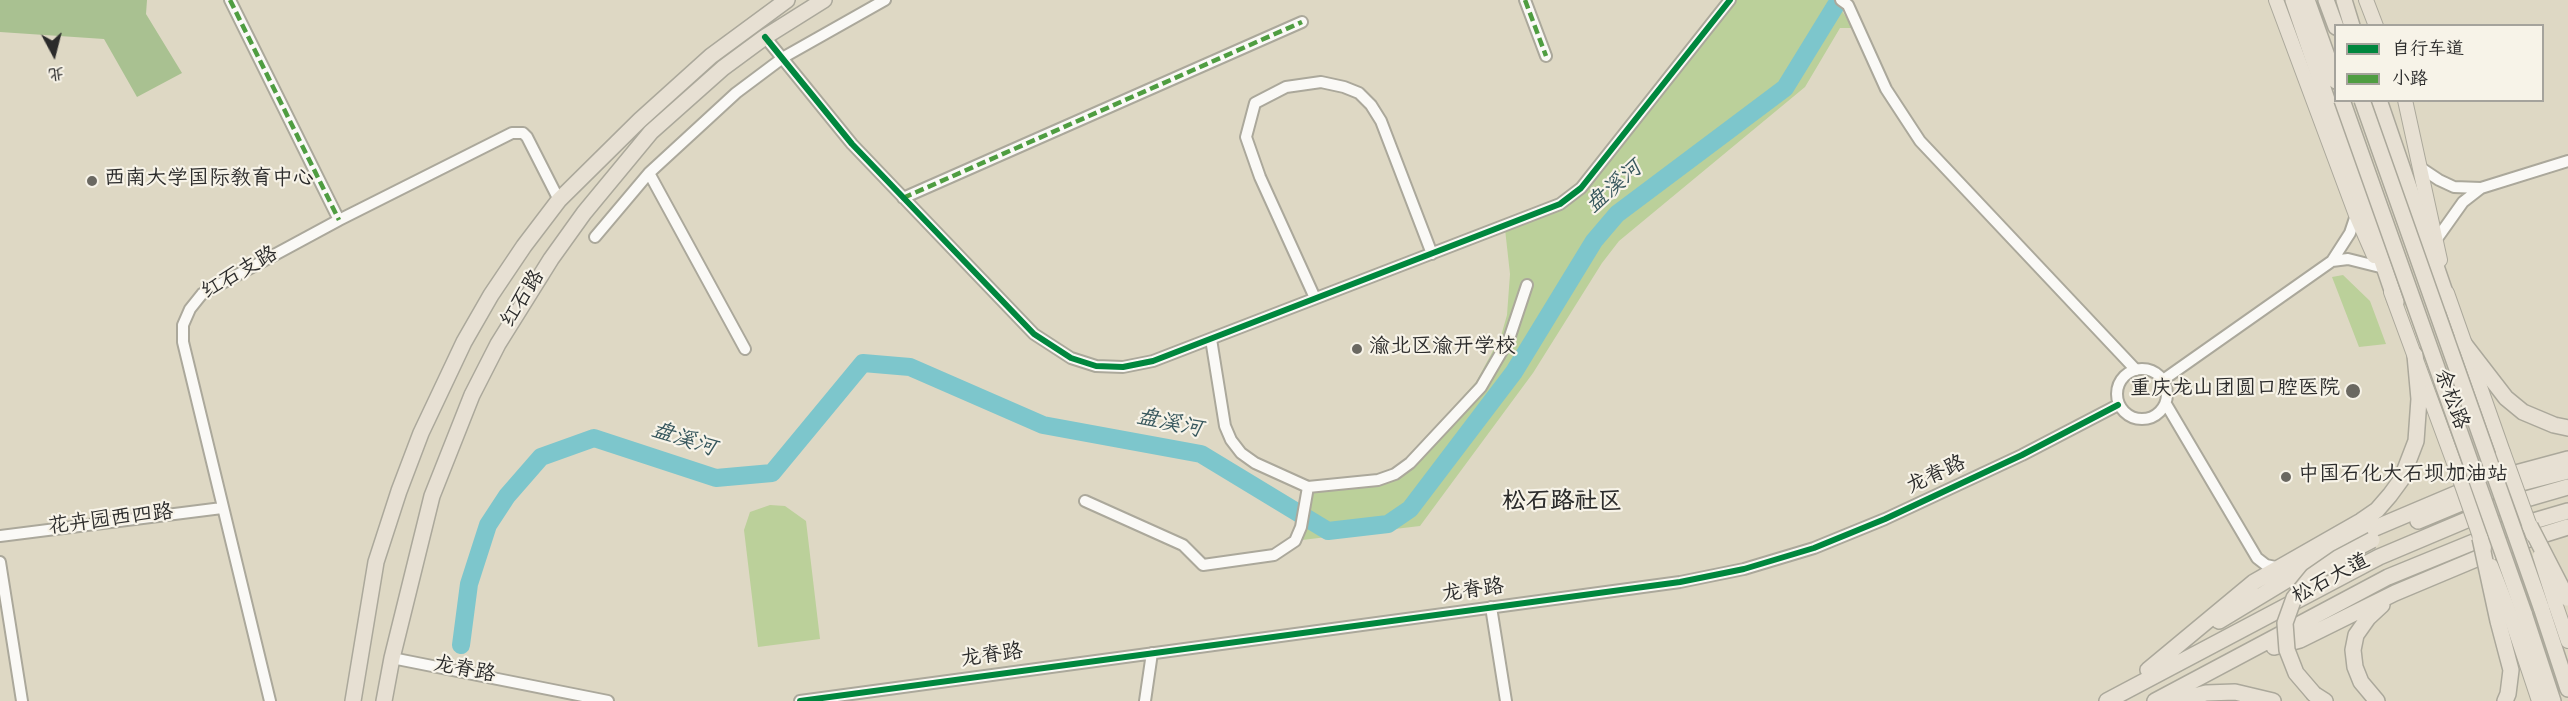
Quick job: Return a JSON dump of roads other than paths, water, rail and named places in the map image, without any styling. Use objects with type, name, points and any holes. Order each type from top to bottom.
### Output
[{"type":"highway","name":"红石路","points":[[353,701],[376,562],[421,433],[464,342],[491,295],[559,200],[640,120],[711,56],[788,0]]},
{"type":"highway","name":"红石路","points":[[384,701],[392,658],[432,496],[472,395],[498,344],[551,259],[584,213],[651,132],[723,69],[765,37],[824,0]]},
{"type":"highway","points":[[2293,0],[2396,302]]},
{"type":"highway","points":[[2307,0],[2334,75]]},
{"type":"highway","points":[[2326,0],[2335,24]]},
{"type":"highway","points":[[2344,0],[2351,24]]},
{"type":"highway","name":"余松路","points":[[2343,102],[2511,617],[2553,701]]},
{"type":"highway","name":"余松路","points":[[2363,102],[2558,602],[2568,689]]},
{"type":"highway","points":[[2380,102],[2449,304]]},
{"type":"highway","points":[[2462,341],[2506,398],[2523,412],[2554,425],[2568,428]]},
{"type":"highway","points":[[2161,661],[2254,582],[2377,510],[2401,480],[2416,441],[2419,420],[2415,355]]},
{"type":"highway","points":[[2111,699],[2220,620],[2368,531],[2486,481],[2568,459]]},
{"type":"highway","points":[[2319,698],[2296,673],[2287,650],[2286,623],[2294,598],[2312,576],[2338,558],[2372,540],[2490,491],[2568,471]]},
{"type":"highway","name":"松石大道","points":[[2111,699],[2379,557],[2495,508],[2568,488]]},
{"type":"highway","name":"松石大道","points":[[2155,701],[2388,577],[2503,530],[2568,511]]},
{"type":"highway","points":[[2530,526],[2558,602]]},
{"type":"highway","points":[[2239,655],[2300,640],[2396,593],[2507,546],[2568,527]]},
{"type":"highway","points":[[2480,538],[2511,617],[2511,670],[2505,701]]},
{"type":"highway","points":[[2377,701],[2361,682],[2355,667],[2353,650],[2356,635],[2368,618],[2396,593]]},
{"type":"highway","points":[[2175,701],[2206,693],[2235,692],[2273,701]]},
{"type":"main road","points":[[2276,0],[2325,126],[2356,215],[2396,302],[2480,538]]},
{"type":"main road","points":[[2366,0],[2375,24]]},
{"type":"main road","points":[[2405,102],[2449,304],[2530,526]]},
{"type":"main road","points":[[2558,602],[2568,641]]},
{"type":"main road","points":[[2511,617],[2539,701]]},
{"type":"street","points":[[230,0],[339,220]]},
{"type":"street","points":[[595,237],[649,174],[736,93],[784,57],[885,0]]},
{"type":"street","points":[[1525,0],[1546,56]]},
{"type":"street","points":[[765,37],[784,57],[852,144],[1034,334],[1071,358],[1096,366],[1123,367],[1153,361],[1560,204],[1571,197],[1730,0]]},
{"type":"street","points":[[1844,2],[1886,89],[1920,141],[2136,369],[2151,371],[2163,380],[2167,388],[2166,404],[2257,558],[2266,565],[2280,568]]},
{"type":"street","points":[[903,198],[1302,22]]},
{"type":"street","points":[[1315,297],[1260,177],[1246,136],[1255,103],[1286,87],[1321,82],[1359,93],[1371,105],[1381,121],[1432,254]]},
{"type":"street","name":"红石支路","points":[[270,701],[183,342],[183,325],[190,309],[202,294],[339,220],[518,132],[526,137],[559,200]]},
{"type":"street","points":[[2421,168],[2454,187],[2481,188],[2568,161]]},
{"type":"street","points":[[649,174],[746,349]]},
{"type":"street","points":[[2436,240],[2463,202],[2481,188]]},
{"type":"street","points":[[2163,380],[2332,261],[2350,233],[2356,215]]},
{"type":"street","points":[[2332,261],[2356,260],[2380,267]]},
{"type":"street","points":[[1211,339],[1225,426],[1231,440],[1241,453],[1255,463],[1308,487],[1378,480],[1395,474],[1410,463],[1481,387],[1509,339],[1527,285]]},
{"type":"street","points":[[2136,369],[2123,377],[2119,383],[2116,390],[2118,405],[2130,417],[2138,420],[2155,416],[2166,404]]},
{"type":"street","name":"龙脊路","points":[[800,701],[853,698],[1152,653],[1680,582],[1744,569],[1814,548],[1952,488],[2118,405]]},
{"type":"street","points":[[1085,501],[1183,545],[1203,565],[1274,555],[1295,541],[1308,487]]},
{"type":"street","name":"花卉园西四路","points":[[0,536],[222,508]]},
{"type":"street","points":[[2254,582],[2258,571],[2257,558]]},
{"type":"street","points":[[0,562],[22,701]]},
{"type":"street","points":[[1491,607],[1506,701]]},
{"type":"street","points":[[1145,701],[1152,653]]},
{"type":"street","name":"龙脊路","points":[[392,658],[608,701]]},
{"type":"waterway","name":"盘溪河","points":[[461,645],[469,584],[488,525],[507,496],[541,457],[594,438],[716,478],[772,473],[863,363],[910,367],[1043,425],[1201,454],[1328,531],[1388,524],[1410,509],[1514,372],[1594,241],[1617,214],[1785,88],[1839,0]]},
{"type":"place","name":"西南大学国际教育中心","points":[[92,181]]},
{"type":"place","name":"渝北区渝开学校","points":[[1357,349]]},
{"type":"place","name":"重庆龙山团圆口腔医院","points":[[2353,391]]},
{"type":"place","name":"中国石化大石坝加油站","points":[[2286,477]]},
{"type":"district","name":"松石路社区","points":[[1562,505]]}]
